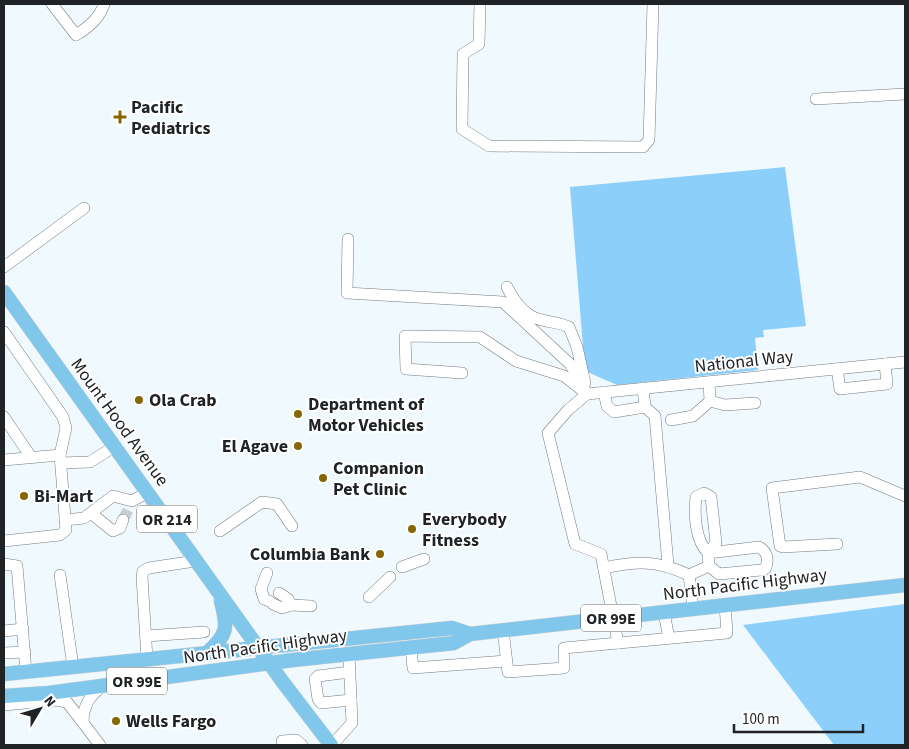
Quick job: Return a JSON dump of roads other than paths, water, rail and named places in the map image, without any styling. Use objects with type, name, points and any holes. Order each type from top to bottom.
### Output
[{"type":"main road","name":"Mount Hood Avenue","points":[[4,292],[148,492],[195,561],[332,745]]},
{"type":"main road","name":"North Pacific Highway","points":[[4,696],[454,643],[470,634],[905,585]]},
{"type":"main road","name":"OR 214","points":[[207,653],[219,641],[226,630],[226,618],[220,593]]},
{"type":"main road","name":"North Pacific Highway","points":[[4,674],[452,628],[470,634]]},
{"type":"main road","points":[[408,632],[411,648]]},
{"type":"street","points":[[52,4],[76,35],[88,27],[99,14],[104,4]]},
{"type":"street","points":[[480,4],[479,44],[463,54],[462,129],[489,146],[643,147],[649,140],[652,4]]},
{"type":"street","points":[[816,99],[905,94]]},
{"type":"street","points":[[4,267],[84,208]]},
{"type":"street","points":[[348,239],[347,293],[503,302],[570,364],[587,394]]},
{"type":"street","points":[[507,287],[515,302],[531,316],[541,320],[556,321],[569,327],[577,347],[587,394]]},
{"type":"street","points":[[4,332],[63,417],[66,428],[61,459],[66,530],[60,536],[4,541]]},
{"type":"street","points":[[462,373],[406,369],[405,336],[480,338],[516,361],[564,376],[587,394]]},
{"type":"street","name":"National Way","points":[[587,394],[905,362]]},
{"type":"street","points":[[837,369],[840,389],[887,384],[884,364]]},
{"type":"street","points":[[709,382],[710,401]]},
{"type":"street","points":[[643,388],[645,407],[655,416],[668,565]]},
{"type":"street","points":[[604,392],[607,406],[614,412],[645,407]]},
{"type":"street","points":[[587,394],[568,410],[548,433],[575,544],[601,554],[618,643]]},
{"type":"street","points":[[710,401],[725,405],[755,403]]},
{"type":"street","points":[[670,420],[693,416],[710,401]]},
{"type":"street","points":[[4,417],[31,457]]},
{"type":"street","points":[[4,460],[31,457],[90,462],[115,446]]},
{"type":"street","points":[[837,544],[780,546],[772,488],[860,477],[905,496]]},
{"type":"street","points":[[92,514],[113,531],[120,528],[128,510],[148,492]]},
{"type":"street","points":[[65,520],[84,518],[92,514],[113,496],[128,510]]},
{"type":"street","points":[[220,531],[262,502],[277,504],[292,526]]},
{"type":"street","points":[[759,547],[766,554],[766,566],[761,570],[719,574],[709,566],[708,552],[759,547]]},
{"type":"street","points":[[402,567],[424,559]]},
{"type":"street","points":[[148,659],[142,577],[144,571],[149,568],[195,561]]},
{"type":"street","points":[[604,568],[631,562],[668,565],[689,575],[709,566]]},
{"type":"street","points":[[4,564],[16,566],[26,672]]},
{"type":"street","points":[[267,573],[261,589],[270,588],[282,608],[291,605],[311,606]]},
{"type":"street","points":[[60,575],[73,667]]},
{"type":"street","points":[[689,575],[694,609]]},
{"type":"street","points":[[369,597],[390,577]]},
{"type":"street","points":[[503,630],[508,672],[564,668],[564,648],[727,633],[725,605]]},
{"type":"street","points":[[664,613],[669,638]]},
{"type":"street","points":[[4,631],[23,629]]},
{"type":"street","points":[[146,636],[204,632]]},
{"type":"street","points":[[411,648],[413,668],[506,661]]},
{"type":"street","points":[[4,653],[25,652]]},
{"type":"street","points":[[332,745],[352,726],[349,654]]},
{"type":"street","points":[[350,672],[316,677],[318,699],[321,702],[351,700]]},
{"type":"street","points":[[83,723],[86,704],[92,694],[105,685]]},
{"type":"street","points":[[4,705],[62,700],[72,706],[100,745]]},
{"type":"street","points":[[282,741],[296,740],[302,745]]},
{"type":"tunnel","points":[[123,520],[128,510]]},
{"type":"place","name":"Pacific Pediatrics","points":[[120,117]]},
{"type":"place","name":"Ola Crab","points":[[139,400]]},
{"type":"place","name":"Department of Motor Vehicles","points":[[298,414]]},
{"type":"place","name":"El Agave","points":[[298,446]]},
{"type":"place","name":"Companion Pet Clinic","points":[[323,478]]},
{"type":"place","name":"Bi-Mart","points":[[24,496]]},
{"type":"place","name":"Everybody Fitness","points":[[412,529]]},
{"type":"place","name":"Columbia Bank","points":[[380,554]]},
{"type":"place","name":"Wells Fargo","points":[[116,721]]}]
